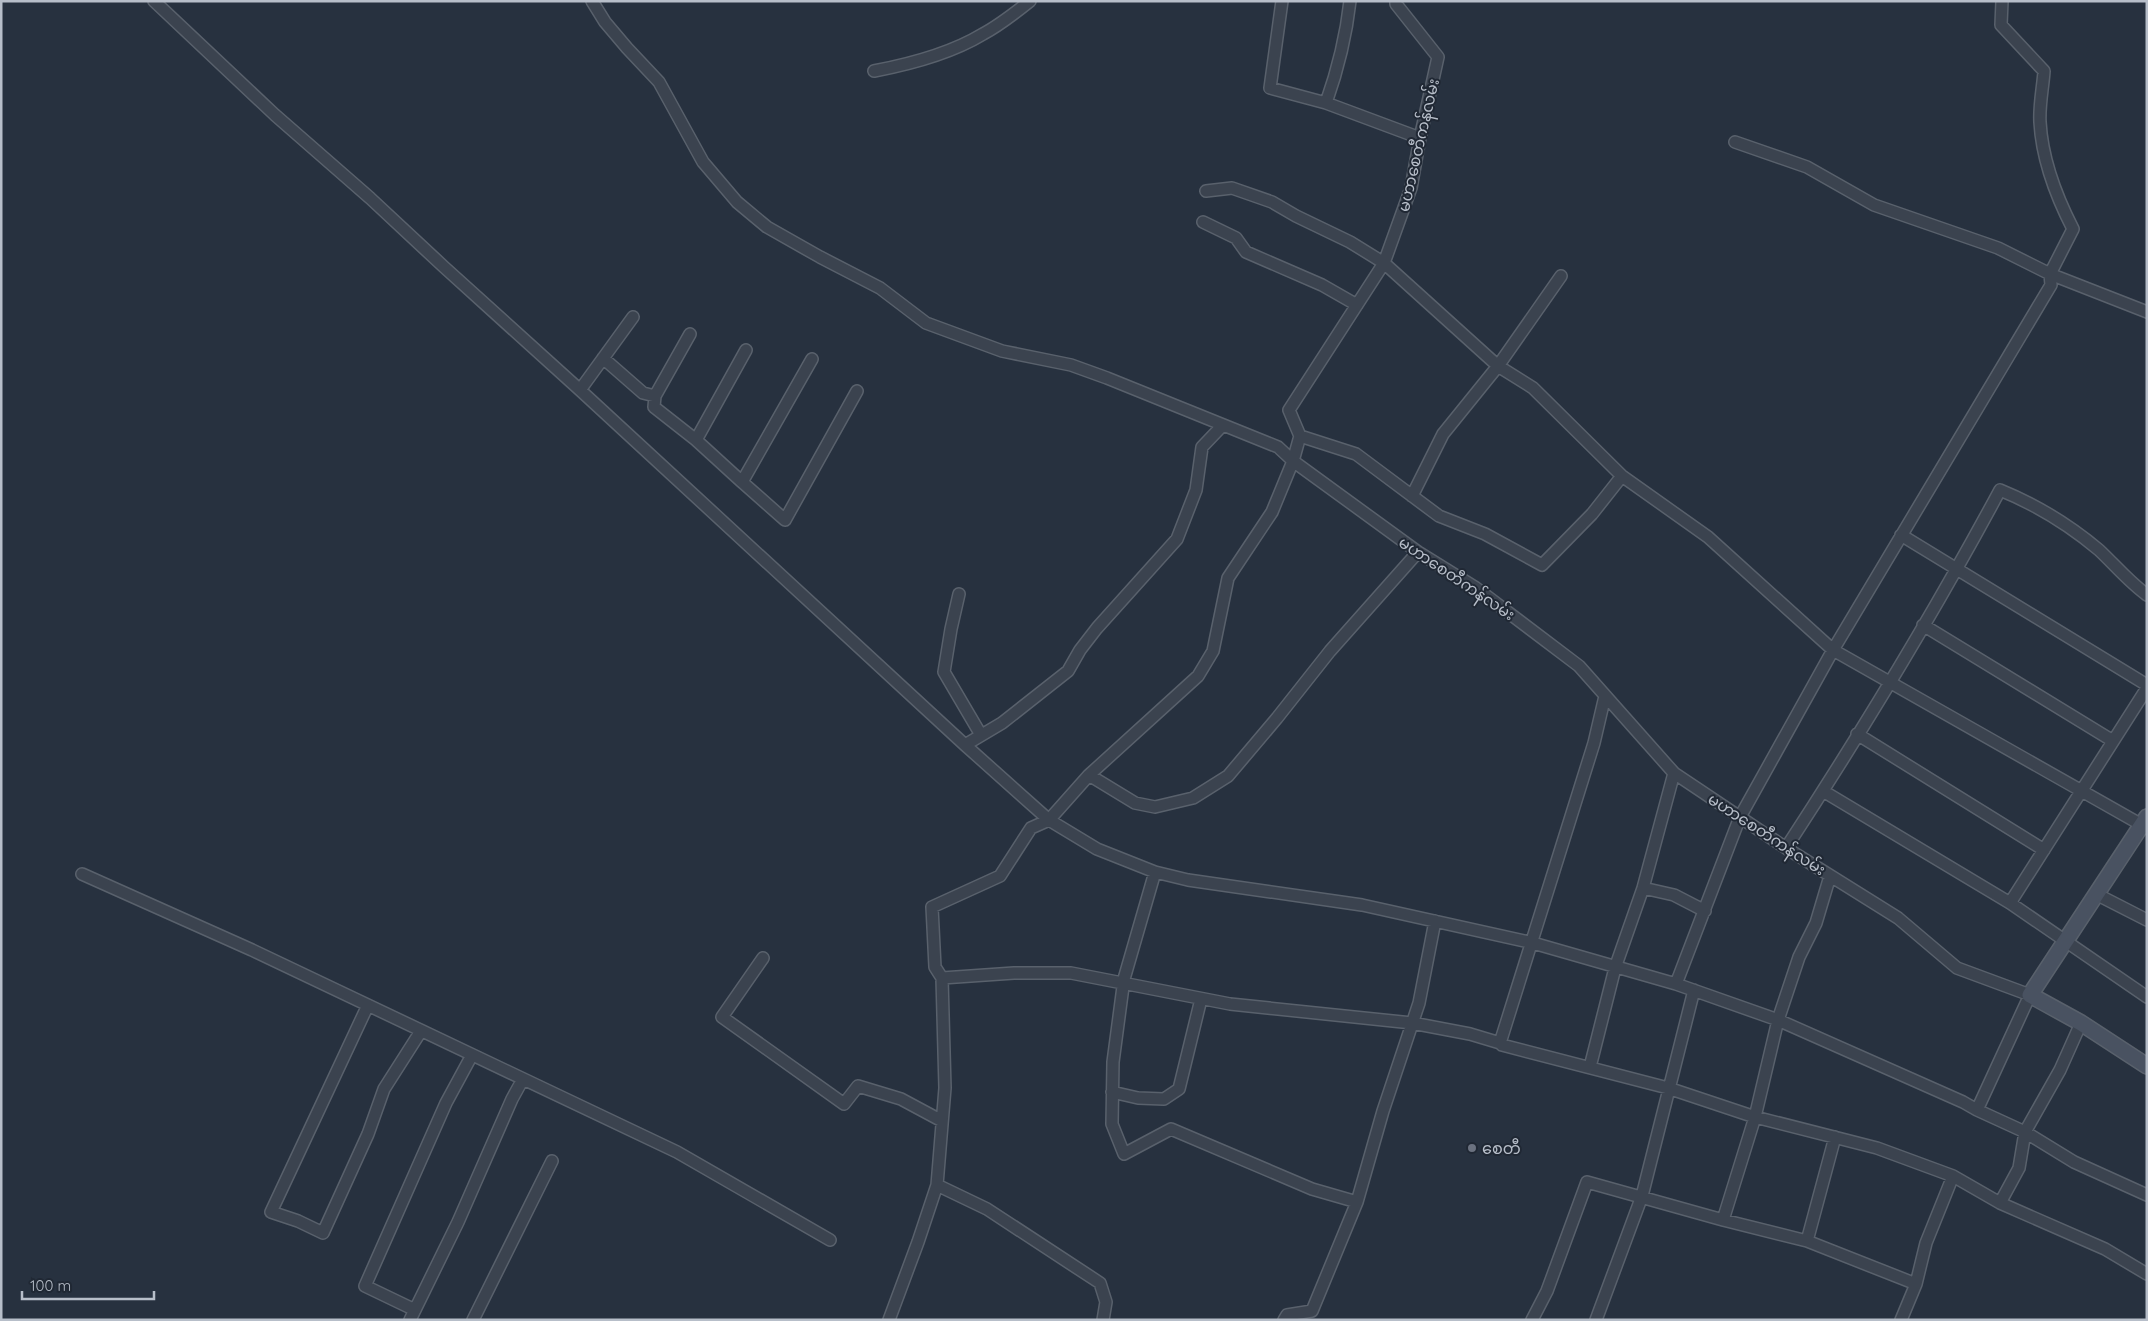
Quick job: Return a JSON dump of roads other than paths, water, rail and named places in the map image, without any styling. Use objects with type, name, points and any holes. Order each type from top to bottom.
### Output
[{"type":"street","points":[[154,1],[268,108],[370,198],[580,390],[965,746],[1049,820],[1096,849],[1155,872],[1188,880],[1362,905],[1533,942],[1615,968],[1676,984],[1778,1020],[1963,1102],[2025,1132],[2074,1162],[2147,1195]]},
{"type":"street","name":"မဟာစေတီကန်လမ်း","points":[[592,1],[611,28],[660,82],[703,162],[737,202],[767,227],[880,288],[926,323],[1002,352],[1071,365],[1278,447],[1293,461],[1418,552],[1476,588],[1579,666],[1674,773],[1786,848],[1898,918],[1957,968],[2030,995]]},
{"type":"street","points":[[874,71],[902,66],[957,47],[981,36],[1030,1]]},
{"type":"street","points":[[1282,1],[1270,88],[1326,103],[1420,138]]},
{"type":"street","points":[[1326,103],[1338,71],[1346,37],[1350,1]]},
{"type":"street","name":"မဟာစေတီကန်လမ်း","points":[[1300,436],[1289,410],[1384,263],[1411,188],[1438,57],[1396,4],[1396,1]]},
{"type":"street","points":[[1676,984],[1706,911],[1740,817],[1833,650],[2051,285],[2050,274],[2073,229],[2058,199],[2047,161],[2040,122],[2044,71],[2001,25],[2002,1]]},
{"type":"street","points":[[1735,142],[1807,167],[1874,205],[1998,248],[2050,274],[2147,312]]},
{"type":"street","points":[[1206,190],[1232,188],[1272,202],[1296,216],[1350,242],[1384,263],[1498,366],[1533,388],[1622,476],[1708,537],[1833,650],[2082,790],[2145,823],[2030,995],[1977,1110]]},
{"type":"street","points":[[1203,222],[1236,238],[1246,252],[1322,285],[1357,305]]},
{"type":"street","points":[[1412,496],[1443,434],[1498,366],[1561,276]]},
{"type":"street","points":[[580,390],[633,317]]},
{"type":"street","points":[[690,334],[655,396],[654,406],[696,440],[784,520],[857,391]]},
{"type":"street","points":[[696,440],[746,350]]},
{"type":"street","points":[[603,358],[644,393],[655,396]]},
{"type":"street","points":[[742,482],[812,359]]},
{"type":"street","points":[[965,746],[1002,723],[1068,671],[1080,650],[1097,628],[1177,539],[1196,490],[1202,447],[1224,425]]},
{"type":"street","points":[[888,1320],[918,1242],[937,1185],[945,1088],[942,978],[935,967],[932,907],[1000,876],[1031,828],[1049,820],[1089,775],[1198,676],[1213,651],[1228,578],[1272,512],[1293,461],[1300,436],[1356,454],[1439,516],[1485,534],[1542,565],[1592,514],[1622,476]]},
{"type":"street","points":[[1786,848],[1823,791],[1958,568],[2000,490],[2034,504],[2062,522],[2098,550],[2147,595]]},
{"type":"street","points":[[1901,535],[1958,568],[2147,687],[2010,903]]},
{"type":"street","points":[[1089,775],[1135,802],[1155,807],[1193,798],[1228,776],[1330,651],[1418,552]]},
{"type":"street","points":[[959,594],[944,672],[981,735]]},
{"type":"street","points":[[1923,625],[2113,741]]},
{"type":"street","points":[[1500,1043],[1594,743],[1605,696]]},
{"type":"street","points":[[1857,734],[2044,850]]},
{"type":"street","points":[[1590,1067],[1615,968],[1643,888],[1674,773]]},
{"type":"street","points":[[1823,791],[2010,903],[2147,997]]},
{"type":"street","points":[[1155,872],[1124,979],[1113,1062],[1112,1124],[1124,1154],[1171,1129],[1312,1189],[1357,1202]]},
{"type":"street","points":[[82,874],[677,1152],[830,1240]]},
{"type":"street","points":[[1723,1220],[1755,1117],[1778,1020],[1800,957],[1816,923],[1830,876]]},
{"type":"street","points":[[1643,888],[1674,895],[1706,911]]},
{"type":"street","points":[[2096,894],[2147,920]]},
{"type":"street","points":[[1284,1320],[1287,1315],[1312,1311],[1357,1202],[1383,1111],[1419,1003],[1435,921]]},
{"type":"street","points":[[763,958],[722,1017],[844,1104],[858,1086],[901,1099],[942,1121]]},
{"type":"street","points":[[942,978],[1014,973],[1071,973],[1200,999],[1412,1023],[1470,1034],[1502,1045],[1668,1088],[1755,1117],[1877,1148],[1953,1176],[2000,1203],[2105,1249],[2147,1274]]},
{"type":"street","points":[[1596,1320],[1642,1196],[1694,990]]},
{"type":"street","points":[[2030,995],[2081,1023],[2147,1066]]},
{"type":"street","points":[[1112,1092],[1138,1098],[1164,1099],[1178,1089],[1200,999]]},
{"type":"street","points":[[368,1006],[271,1212],[298,1221],[323,1233],[368,1134],[384,1090],[421,1031]]},
{"type":"street","points":[[2000,1203],[2019,1168],[2025,1132],[2060,1070],[2081,1023]]},
{"type":"street","points":[[472,1055],[446,1103],[365,1286],[412,1315],[458,1222],[512,1099],[523,1079]]},
{"type":"street","points":[[1807,1241],[1835,1137]]},
{"type":"street","points":[[473,1320],[552,1161]]},
{"type":"street","points":[[1901,1320],[1916,1284],[1926,1243],[1953,1176]]},
{"type":"street","points":[[1532,1320],[1547,1291],[1587,1182],[1807,1241],[1916,1284]]},
{"type":"street","points":[[937,1185],[987,1209],[1100,1283],[1106,1302],[1103,1320]]},
{"type":"place","name":"စေတီ","points":[[1472,1148]]}]
